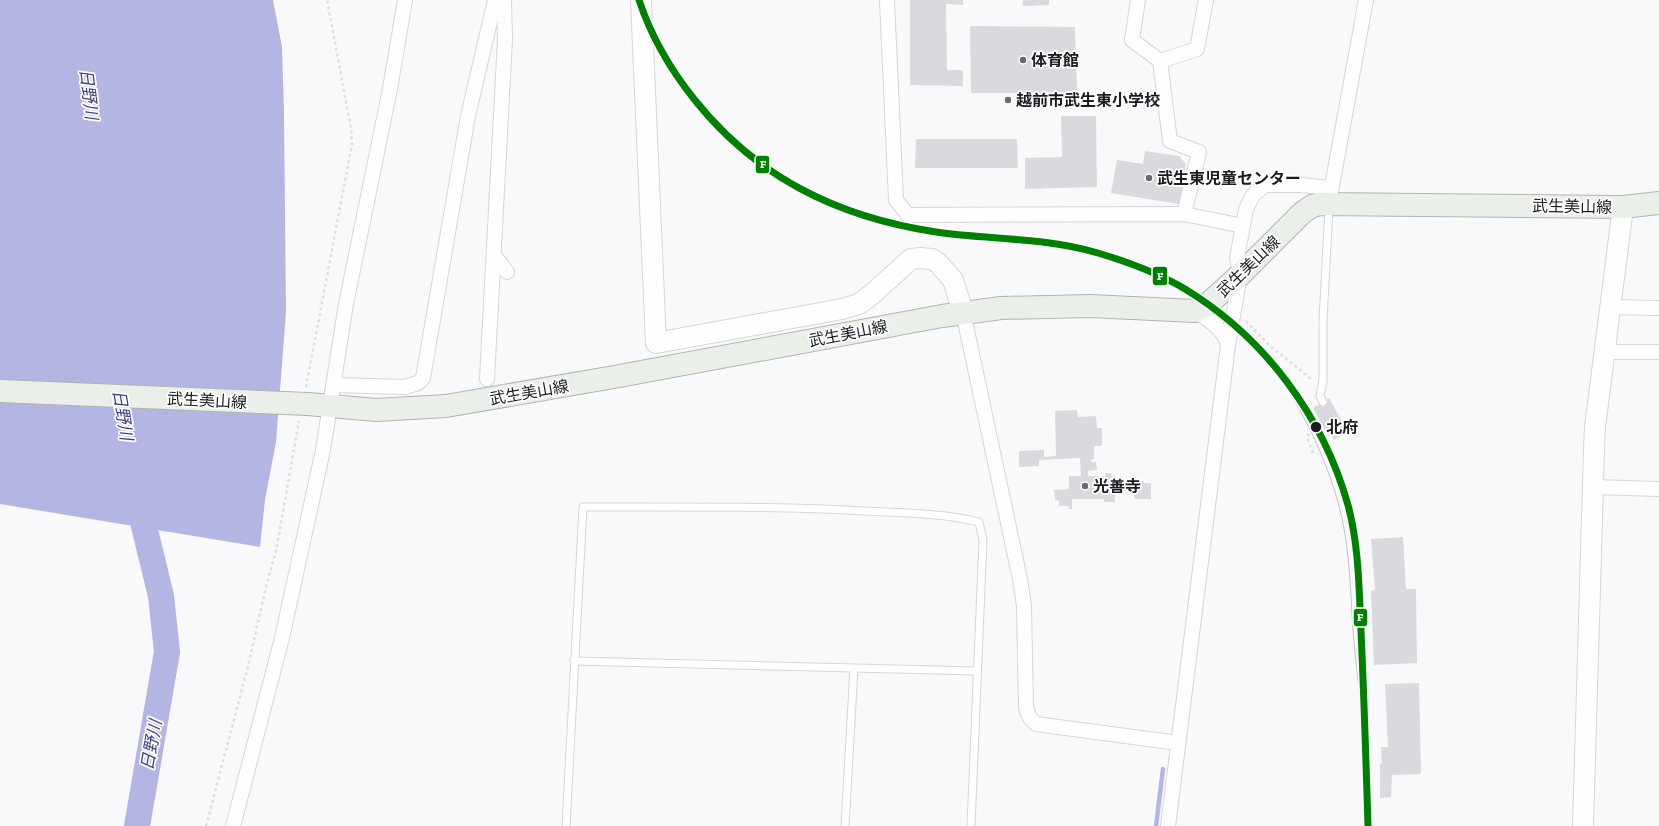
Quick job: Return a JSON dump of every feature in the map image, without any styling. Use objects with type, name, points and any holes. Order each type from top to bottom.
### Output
[{"type":"main road","name":"武生美山線","points":[[0,391],[308,404],[332,396],[376,410],[446,406],[499,398],[953,314],[1001,308],[1090,306],[1196,311],[1208,304],[1240,276],[1302,213],[1330,196],[1624,207],[1659,203]]},
{"type":"street","points":[[233,826],[282,638],[323,450],[346,304],[390,89],[405,0]]},
{"type":"street","points":[[332,396],[405,387],[418,383],[423,378],[469,110],[495,0]]},
{"type":"street","points":[[487,379],[505,39],[504,0]]},
{"type":"street","points":[[641,0],[656,343],[859,304],[872,295],[902,265],[911,259],[932,259],[944,268],[953,280],[953,314],[1020,579],[1024,606],[1026,708],[1030,718],[1036,724],[1178,744]]},
{"type":"street","points":[[887,0],[896,200],[908,215],[1184,214],[1243,226]]},
{"type":"street","points":[[1138,0],[1132,40],[1160,61],[1170,141],[1199,152],[1184,214]]},
{"type":"street","points":[[1160,61],[1197,50],[1206,0]]},
{"type":"street","points":[[1168,826],[1228,345],[1235,312],[1240,276],[1237,258],[1246,209],[1253,195],[1266,185],[1300,185],[1330,196],[1366,0]]},
{"type":"street","points":[[1582,826],[1595,427],[1624,207]]},
{"type":"street","points":[[494,255],[506,272]]},
{"type":"street","points":[[1611,307],[1659,308]]},
{"type":"street","points":[[1196,311],[1211,322],[1226,340],[1228,345]]},
{"type":"street","points":[[1605,352],[1659,352]]},
{"type":"street","points":[[1594,487],[1659,489]]},
{"type":"lane","points":[[1323,402],[1320,396],[1323,381],[1323,321],[1330,196]]},
{"type":"lane","points":[[566,826],[583,507],[818,509],[931,514],[979,522],[983,540],[971,826]]},
{"type":"lane","points":[[574,661],[977,671]]},
{"type":"lane","points":[[845,826],[854,668]]},
{"type":"path","points":[[1235,312],[1244,319],[1270,346],[1310,378],[1323,381]]},
{"type":"path","points":[[1313,453],[1307,437],[1317,422]]},
{"type":"water","points":[[0,0],[273,0],[282,47],[286,312],[276,442],[265,500],[260,547],[0,504]]},
{"type":"building","points":[[910,0],[963,0],[963,5],[946,4],[947,70],[963,70],[963,86],[910,85]]},
{"type":"building","points":[[1023,0],[1049,0],[1049,5],[1023,6]]},
{"type":"building","name":"体育館","points":[[970,26],[1075,27],[1077,93],[971,93]]},
{"type":"building","points":[[1061,116],[1096,116],[1097,187],[1025,189],[1025,158],[1062,157]]},
{"type":"building","points":[[916,139],[1017,139],[1018,168],[915,168]]},
{"type":"building","name":"武生東児童センター","points":[[1145,151],[1179,156],[1186,164],[1179,204],[1111,193],[1117,160],[1143,164]]},
{"type":"building","points":[[1329,398],[1348,432],[1334,440],[1331,434],[1328,436],[1313,408]]},
{"type":"building","points":[[1077,410],[1078,417],[1096,416],[1097,428],[1102,428],[1102,446],[1094,446],[1094,459],[1091,459],[1091,462],[1096,462],[1097,470],[1088,471],[1088,476],[1106,476],[1105,473],[1111,473],[1113,483],[1144,481],[1144,483],[1151,483],[1151,499],[1134,499],[1134,490],[1122,491],[1122,487],[1116,487],[1116,489],[1112,489],[1112,495],[1115,495],[1115,502],[1104,502],[1104,499],[1072,499],[1072,509],[1069,509],[1069,506],[1059,506],[1059,501],[1055,500],[1054,490],[1069,489],[1069,476],[1081,476],[1080,458],[1039,460],[1039,466],[1019,467],[1019,451],[1044,450],[1044,457],[1056,456],[1055,411]]},
{"type":"building","points":[[1403,537],[1406,589],[1416,589],[1417,663],[1374,665],[1371,591],[1375,590],[1371,539]]},
{"type":"building","points":[[1419,683],[1421,774],[1392,775],[1391,797],[1380,798],[1380,764],[1382,764],[1381,747],[1388,747],[1385,684]]},
{"type":"waterway","name":"日野川","points":[[136,493],[161,596],[167,652],[137,826]]},
{"type":"waterway","points":[[1156,826],[1163,769]]},
{"type":"tram line","points":[[1264,353],[1291,395],[1315,439],[1325,462],[1340,510],[1348,558],[1354,644],[1365,733]]},
{"type":"transit line","name":"F","points":[[639,0],[649,26],[662,52],[694,99],[718,126],[744,151],[801,189],[832,204],[865,216],[900,225],[956,235],[1037,241],[1057,244],[1098,253],[1132,264],[1175,283],[1214,308],[1240,330],[1265,355],[1287,382],[1306,410],[1323,440],[1337,472],[1352,520],[1359,583],[1368,826]]},
{"type":"place","name":"体育館","points":[[1023,60]]},
{"type":"place","name":"越前市武生東小学校","points":[[1008,100]]},
{"type":"place","name":"武生東児童センター","points":[[1149,178]]},
{"type":"place","name":"北府","points":[[1316,427]]},
{"type":"place","name":"光善寺","points":[[1085,486]]}]
